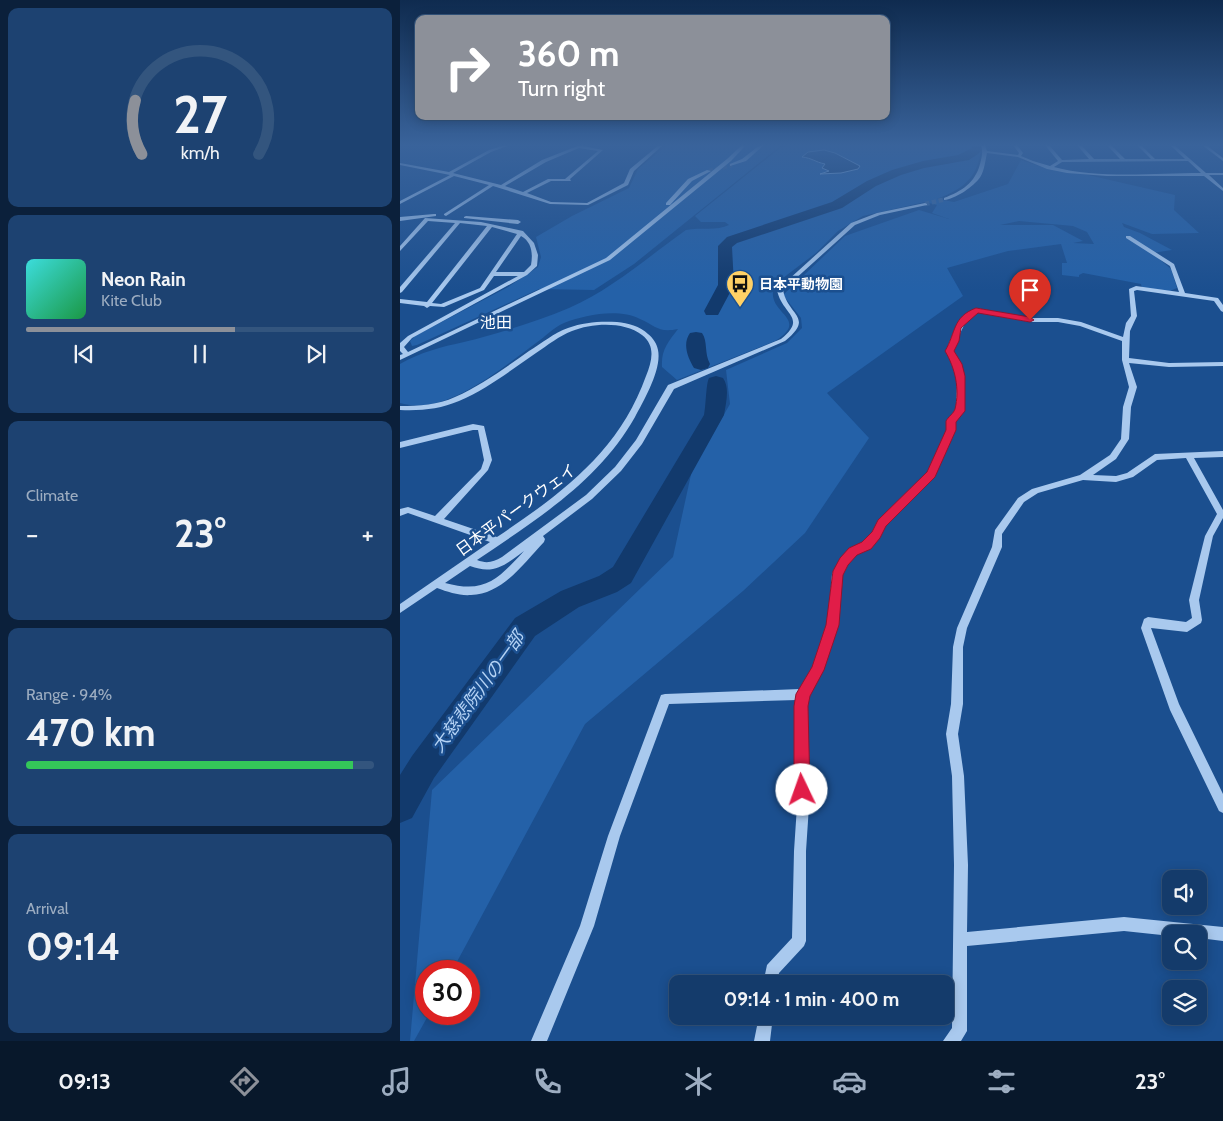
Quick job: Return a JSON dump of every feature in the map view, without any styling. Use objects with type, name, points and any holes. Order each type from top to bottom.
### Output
[{"type":"street","points":[[400,203],[416,194]]},
{"type":"street","points":[[446,215],[478,194]]},
{"type":"street","points":[[528,194],[555,203],[588,204],[610,194]]},
{"type":"street","points":[[626,246],[638,230],[679,194]]},
{"type":"street","points":[[400,249],[427,219],[490,226],[521,232],[533,245],[535,257],[534,266],[525,274],[405,340],[400,347],[403,356],[595,267],[626,246],[689,194]]},
{"type":"street","points":[[946,199],[959,194]]},
{"type":"street","points":[[469,561],[482,567],[491,567],[589,497],[618,469],[639,442],[671,387],[783,340],[793,333],[797,326],[796,318],[783,303],[780,290],[844,230],[867,218],[925,204]]},
{"type":"street","points":[[400,218],[446,215],[518,222]]},
{"type":"street","points":[[400,291],[458,222]]},
{"type":"street","points":[[427,306],[490,226]]},
{"type":"street","points":[[400,301],[427,306],[446,306],[482,289],[521,232]]},
{"type":"street","points":[[1128,237],[1172,264],[1184,295]]},
{"type":"street","points":[[400,240],[408,240]]},
{"type":"street","points":[[492,274],[525,274]]},
{"type":"street","points":[[951,1041],[959,1031],[961,865],[958,776],[952,734],[957,704],[956,676],[962,628],[997,547],[998,533],[1021,500],[1035,491],[1083,477],[1113,457],[1125,439],[1127,407],[1133,387],[1127,374],[1126,360],[1126,340],[1130,322],[1134,316],[1131,290],[1136,288],[1216,299],[1223,310]]},
{"type":"street","points":[[771,975],[772,970],[799,941],[800,851],[803,806],[800,757],[801,706],[803,694],[817,670],[833,625],[837,574],[844,561],[853,552],[866,546],[876,535],[882,523],[931,474],[951,430],[951,421],[960,411],[960,376],[957,364],[949,351],[955,341],[957,328],[962,321],[976,310],[1030,320],[1058,320],[1081,324],[1126,340]]},
{"type":"street","name":"日本平パークウェイ","points":[[400,408],[423,409],[462,398],[554,338],[574,328],[598,324],[622,324],[647,335],[654,348],[655,356],[650,376],[630,420],[612,446],[574,488],[400,609]]},
{"type":"street","points":[[1126,360],[1169,365],[1223,364]]},
{"type":"street","points":[[400,445],[473,427],[481,428],[488,460],[484,470],[437,520]]},
{"type":"street","points":[[1083,477],[1116,479],[1130,475],[1155,457],[1223,454]]},
{"type":"street","points":[[1188,455],[1214,498],[1221,514],[1209,536],[1194,600],[1197,620],[1187,627],[1148,622],[1146,628],[1174,706],[1223,807]]},
{"type":"street","points":[[400,513],[408,510],[498,541]]},
{"type":"street","points":[[436,584],[454,591],[469,592],[481,592],[494,586],[562,517]]},
{"type":"street","points":[[539,1041],[588,926],[614,836],[665,699],[803,694]]},
{"type":"street","points":[[961,940],[1124,924],[1223,934]]},
{"type":"street","points":[[762,1041],[765,1025]]},
{"type":"shaded area","points":[[618,194],[721,194],[634,264],[594,290],[539,289],[412,346],[410,341],[415,336],[508,287],[538,267],[541,257],[536,237],[572,216]]},
{"type":"shaded area","points":[[723,194],[950,194],[937,199],[954,202],[979,194],[1169,194],[1175,195],[1174,210],[1199,233],[1152,234],[1122,223],[1124,227],[1140,233],[1172,250],[1152,253],[1171,269],[1177,288],[1170,291],[1142,288],[1141,284],[1083,273],[1079,277],[1062,275],[1062,263],[1067,263],[1061,244],[1008,251],[947,268],[963,296],[827,393],[869,438],[805,533],[743,591],[585,724],[458,960],[417,960],[432,790],[673,557],[692,470],[730,404],[726,370],[787,343],[802,328],[801,318],[783,295],[845,236],[919,210],[949,219],[932,213],[937,205],[925,202],[863,216],[838,231],[816,253],[775,284],[773,294],[775,302],[788,320],[789,326],[785,333],[775,341],[677,380],[662,367],[662,361],[666,346],[678,329],[661,329],[631,316],[612,313],[591,315],[560,325],[490,377],[454,397],[435,403],[417,405],[400,403],[400,364],[431,350],[517,327],[569,308],[585,301],[615,282],[686,230],[719,228],[729,225],[725,222],[701,222],[695,216]],"holes":[[[1019,221],[1073,226],[1087,232],[1094,244],[1073,243],[1083,241],[1053,225],[1000,225]]]},
{"type":"shaded area","points":[[415,984],[415,1025],[423,1025],[414,1041],[410,1041]]},
{"type":"waterway","name":"大慈悲院川の一部","points":[[712,311],[726,285],[725,246],[732,240],[837,205],[854,194]]},
{"type":"waterway","name":"大慈悲院川の一部","points":[[696,337],[696,351],[701,364]]},
{"type":"waterway","name":"大慈悲院川の一部","points":[[400,806],[423,767],[525,627],[570,599],[608,584],[622,575],[714,415],[717,399],[716,382]]},
{"type":"tunnel","points":[[925,204],[946,199]]},
{"type":"place","name":"日本平動物園","points":[[740,308]]},
{"type":"district","name":"池田","points":[[496,322]]},
{"type":"route","points":[[802,790],[800,757],[801,706],[803,694],[817,670],[833,625],[837,574],[844,561],[853,552],[866,546],[876,535],[882,523],[931,474],[951,430],[951,421],[960,411],[960,376],[957,364],[949,351],[955,341],[957,328],[962,321],[976,310],[1030,320]]}]
